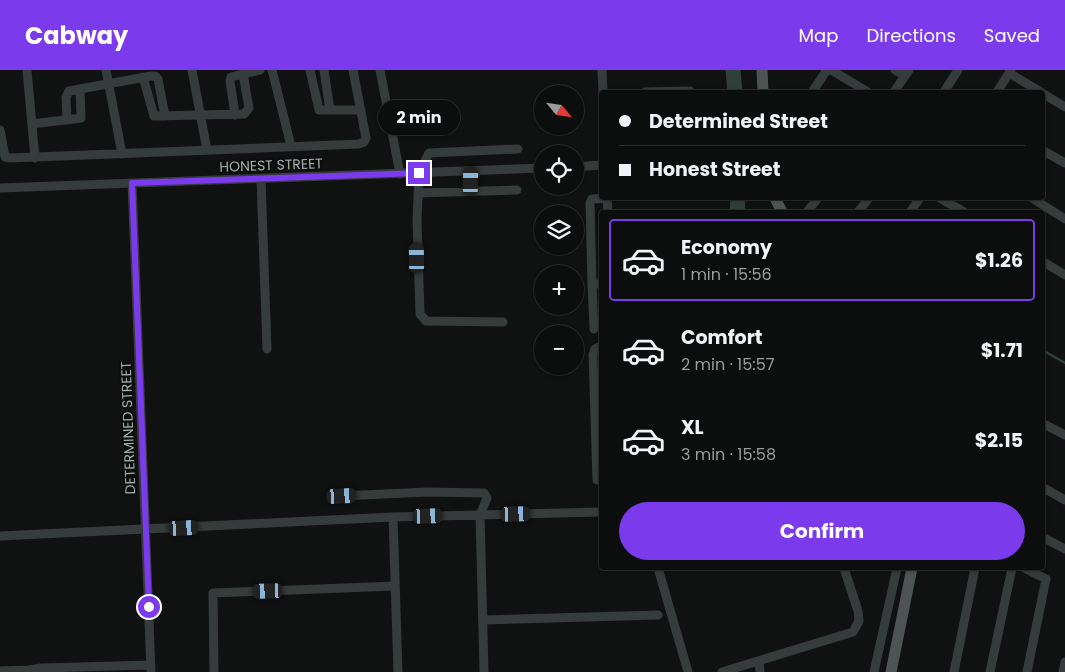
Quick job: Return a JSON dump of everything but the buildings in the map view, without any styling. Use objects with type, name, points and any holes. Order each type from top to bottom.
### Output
[{"type":"main road","points":[[762,70],[764,90]]},
{"type":"main road","points":[[891,672],[912,570]]},
{"type":"street","points":[[28,70],[35,158]]},
{"type":"street","points":[[106,70],[122,154]]},
{"type":"street","points":[[192,70],[207,150]]},
{"type":"street","points":[[234,114],[231,77],[260,70]]},
{"type":"street","points":[[272,70],[291,146]]},
{"type":"street","points":[[310,70],[319,110],[361,110]]},
{"type":"street","points":[[324,70],[330,110]]},
{"type":"street","points":[[0,130],[5,157],[35,158],[364,142],[366,138],[353,70]]},
{"type":"street","points":[[380,70],[400,174]]},
{"type":"street","points":[[602,70],[603,90]]},
{"type":"street","points":[[814,90],[829,70],[855,89]]},
{"type":"street","points":[[895,70],[907,73],[895,90]]},
{"type":"street","points":[[945,90],[958,70]]},
{"type":"street","points":[[998,90],[1010,72],[1037,90]]},
{"type":"street","points":[[143,77],[154,116],[244,114],[249,108],[243,74]]},
{"type":"street","points":[[68,120],[67,93],[156,76],[165,116]]},
{"type":"street","points":[[32,124],[81,118],[80,89]]},
{"type":"street","points":[[1045,95],[1065,107]]},
{"type":"street","points":[[503,322],[426,321],[420,314],[416,221],[418,193],[424,173],[425,161],[429,153],[518,148]]},
{"type":"street","points":[[1045,152],[1065,163]]},
{"type":"street","points":[[584,166],[599,165]]},
{"type":"street","name":"HONEST STREET","points":[[0,188],[534,168]]},
{"type":"street","points":[[471,170],[471,191]]},
{"type":"street","points":[[261,179],[267,349]]},
{"type":"street","name":"DETERMINED STREET","points":[[132,183],[151,668]]},
{"type":"street","points":[[418,193],[518,190]]},
{"type":"street","points":[[594,329],[597,284],[591,238],[591,200],[599,199]]},
{"type":"street","points":[[809,210],[816,200]]},
{"type":"street","points":[[860,210],[867,200]]},
{"type":"street","points":[[943,200],[961,210]]},
{"type":"street","points":[[1035,200],[1065,219]]},
{"type":"street","points":[[591,238],[599,238]]},
{"type":"street","points":[[1045,263],[1065,275]]},
{"type":"street","points":[[597,480],[593,355],[595,349],[599,347]]},
{"type":"street","points":[[1045,425],[1065,435]]},
{"type":"street","points":[[1045,489],[1065,500]]},
{"type":"street","points":[[342,496],[484,492],[487,498],[480,515],[484,672]]},
{"type":"street","points":[[0,536],[393,517],[599,512]]},
{"type":"street","points":[[393,517],[398,672]]},
{"type":"street","points":[[1045,539],[1065,549]]},
{"type":"street","points":[[659,570],[688,672]]},
{"type":"street","points":[[722,672],[852,632],[859,622],[858,611],[845,570]]},
{"type":"street","points":[[874,672],[897,570]]},
{"type":"street","points":[[954,672],[975,570]]},
{"type":"street","points":[[990,672],[1012,570]]},
{"type":"street","points":[[1027,672],[1046,579],[1028,570]]},
{"type":"street","points":[[214,672],[213,593],[395,586]]},
{"type":"street","points":[[482,620],[658,616]]},
{"type":"street","points":[[758,661],[760,672]]},
{"type":"street","points":[[0,671],[151,668]]},
{"type":"waterway","points":[[733,70],[735,90]]},
{"type":"waterway","points":[[737,210],[738,200]]},
{"type":"waterway","points":[[1045,352],[1065,363]]},
{"type":"route","points":[[149,607],[132,183],[419,173]]}]
